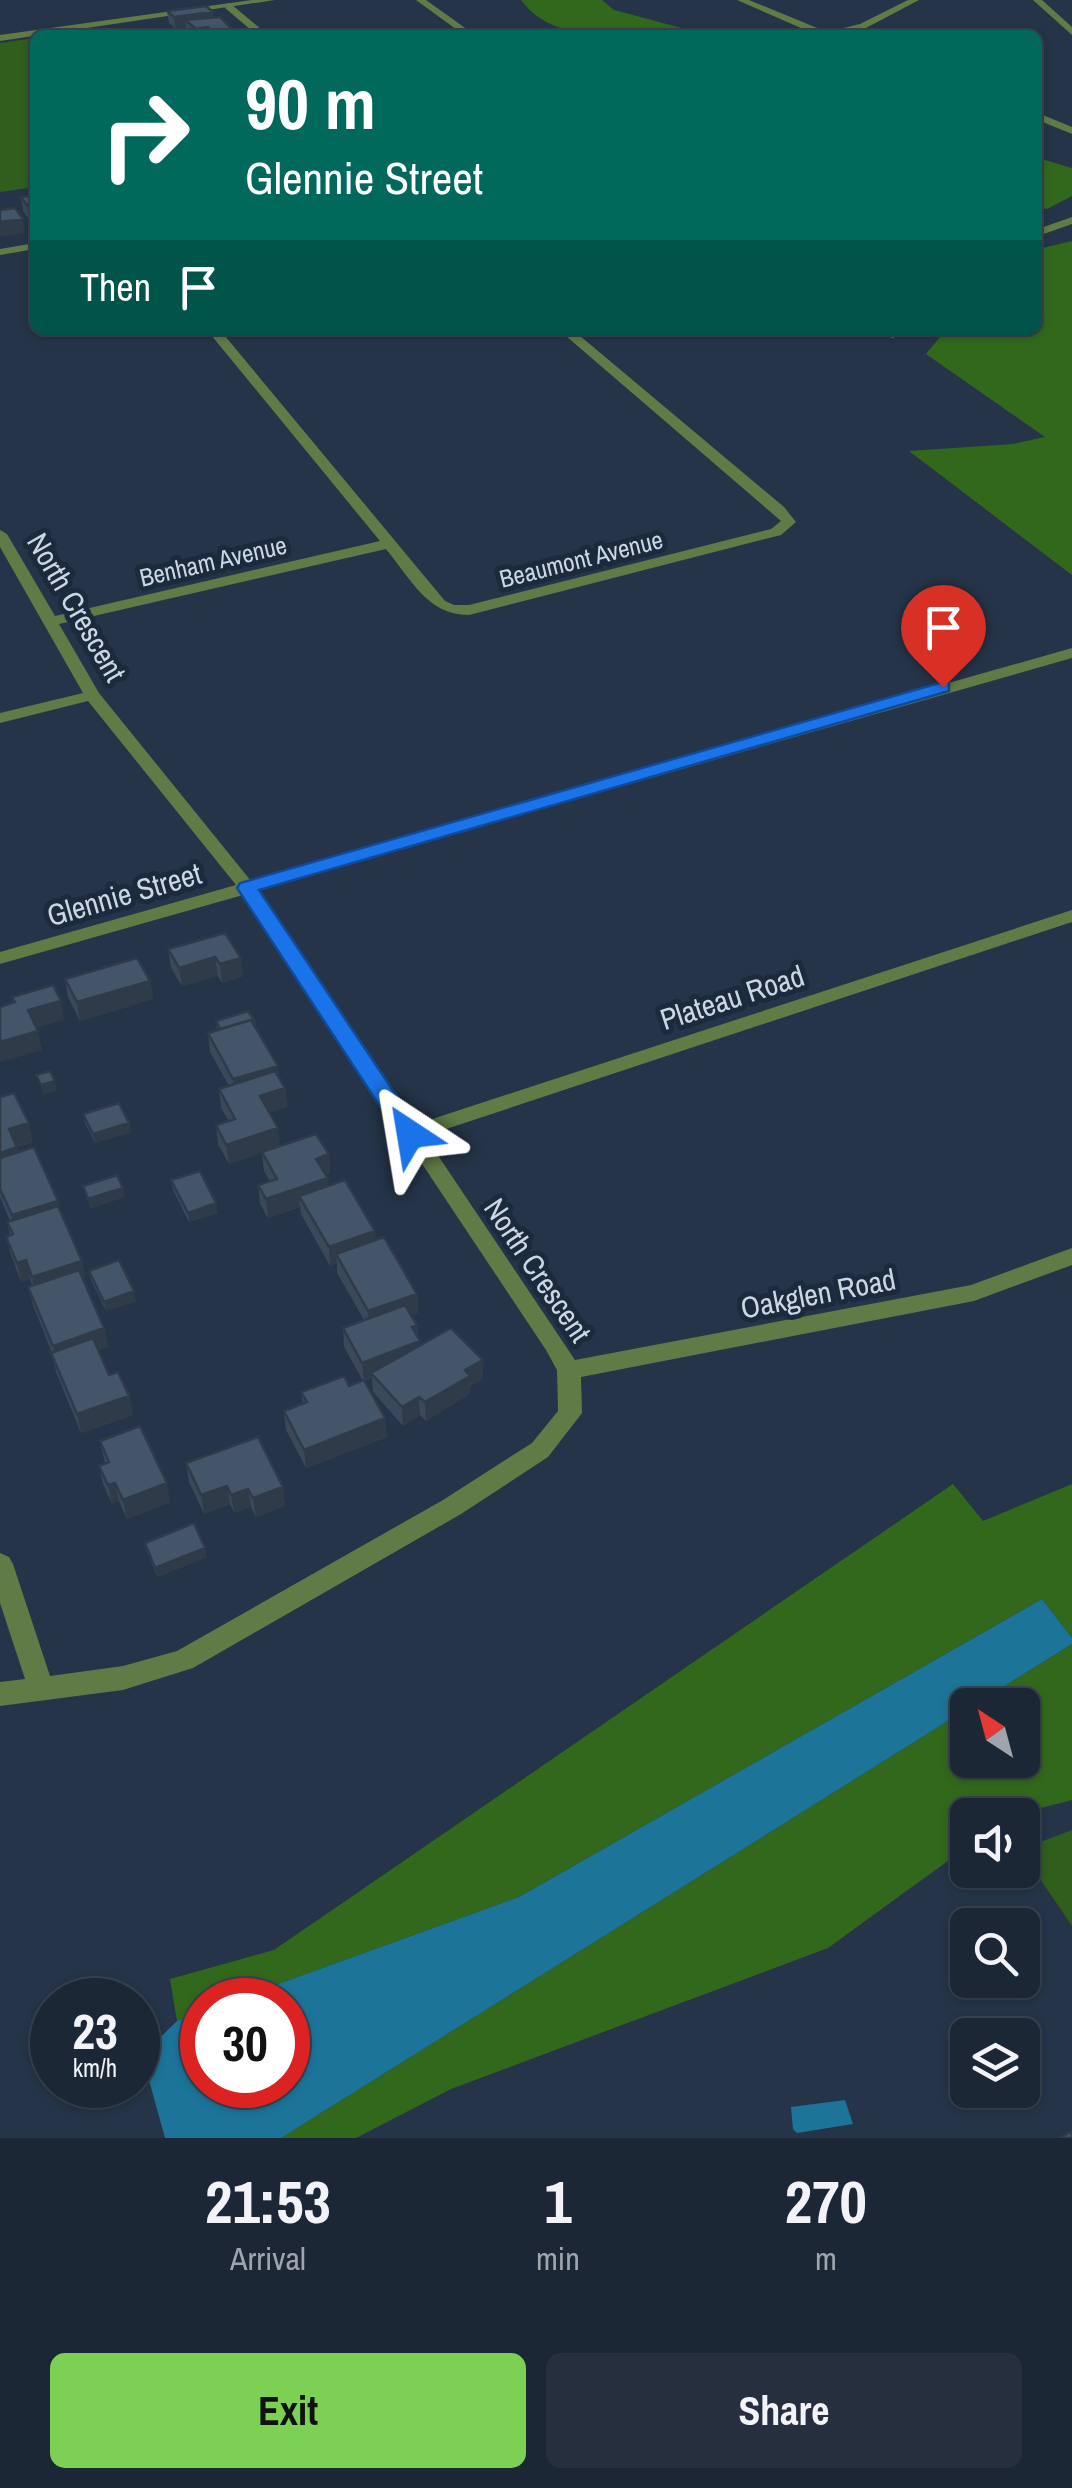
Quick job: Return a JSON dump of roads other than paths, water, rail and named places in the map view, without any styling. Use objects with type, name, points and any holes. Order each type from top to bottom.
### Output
[{"type":"street","points":[[57,30],[271,0]]},
{"type":"street","points":[[420,0],[463,30]]},
{"type":"street","points":[[741,0],[814,30]]},
{"type":"street","points":[[847,30],[915,0]]},
{"type":"street","points":[[1037,0],[1072,32]]},
{"type":"street","points":[[228,6],[257,30]]},
{"type":"street","points":[[0,38],[30,34]]},
{"type":"street","points":[[1042,118],[1072,130]]},
{"type":"street","points":[[1042,231],[1072,220]]},
{"type":"street","points":[[0,252],[30,247]]},
{"type":"street","name":"Beaumont Avenue","points":[[217,335],[387,544],[440,604],[451,610],[470,610],[776,532],[789,522],[571,335]]},
{"type":"street","name":"North Crescent","points":[[0,1694],[122,1678],[184,1660],[452,1507],[540,1450],[570,1413],[569,1370],[247,888],[92,696],[1,536]]},
{"type":"street","name":"Benham Avenue","points":[[50,622],[387,544]]},
{"type":"street","name":"Glennie Street","points":[[0,958],[1072,653]]},
{"type":"street","points":[[0,718],[92,696]]},
{"type":"street","name":"Plateau Road","points":[[410,1134],[1072,916]]},
{"type":"street","name":"Oakglen Road","points":[[569,1370],[974,1293],[1072,1256]]},
{"type":"street","points":[[0,1564],[42,1691]]},
{"type":"water","points":[[1042,1599],[1072,1638],[1072,1644],[1001,1688],[950,1688],[950,1720],[281,2138],[165,2138],[157,2108],[160,2108],[160,2038],[177,2021],[180,2020],[180,2108],[310,2108],[310,1978],[295,1978],[519,1897]]},
{"type":"water","points":[[845,2100],[853,2124],[797,2133],[793,2129],[791,2107]]}]
